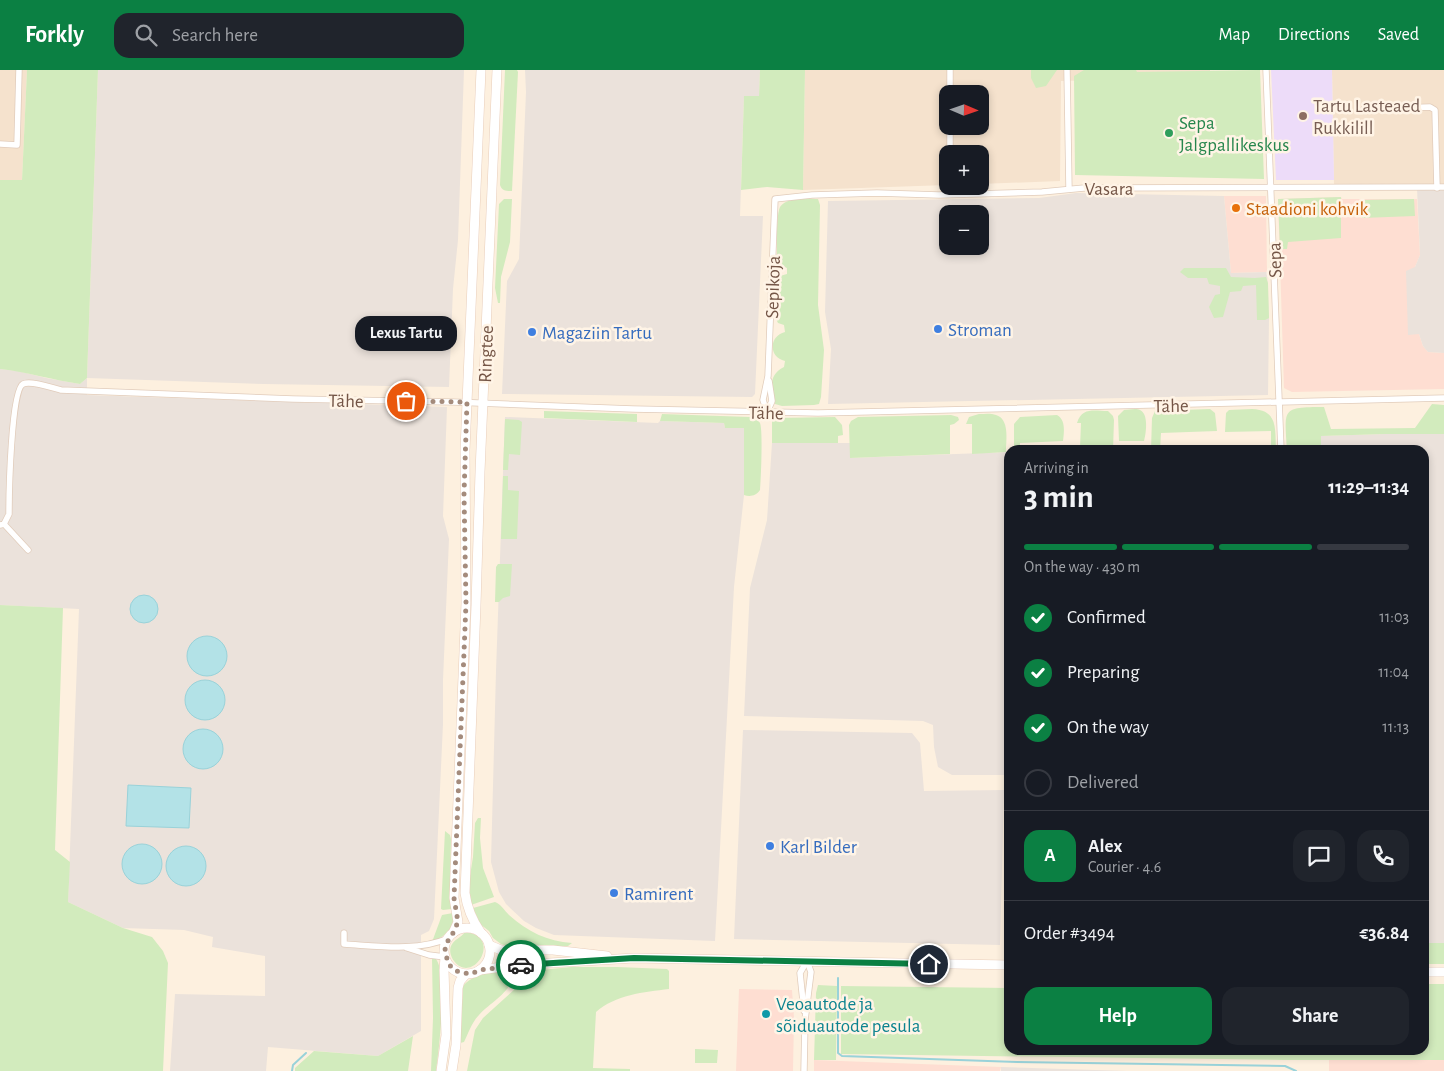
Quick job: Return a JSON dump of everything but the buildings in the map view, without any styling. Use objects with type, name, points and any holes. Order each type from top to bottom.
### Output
[{"type":"main road","name":"Ringtee","points":[[451,936],[458,922],[454,898],[466,603],[464,494],[481,70]]},
{"type":"main road","name":"Ringtee","points":[[481,933],[473,922],[467,908],[465,893],[482,403],[497,70]]},
{"type":"main road","points":[[441,1071],[446,1035],[445,950],[451,936],[467,929],[481,933],[489,945],[501,950],[553,950],[634,958],[1004,965]]},
{"type":"main road","points":[[480,970],[489,959],[489,945]]},
{"type":"main road","points":[[445,957],[453,969],[466,974]]},
{"type":"main road","points":[[452,1071],[458,988],[460,981],[466,974],[516,965],[634,958]]},
{"type":"main road","points":[[1429,972],[1444,972]]},
{"type":"street","points":[[0,144],[18,145],[19,70]]},
{"type":"street","points":[[950,70],[950,85]]},
{"type":"street","points":[[1067,70],[1068,188]]},
{"type":"street","name":"Sepa","points":[[1266,70],[1282,445]]},
{"type":"street","points":[[1364,109],[1430,107],[1435,110],[1441,188]]},
{"type":"street","name":"Vasara","points":[[989,193],[1042,192],[1068,188],[1441,188]]},
{"type":"street","name":"Vasara","points":[[775,199],[877,192],[939,194]]},
{"type":"street","name":"Sepikoja","points":[[767,412],[763,400],[768,376],[775,199]]},
{"type":"street","name":"Tähe","points":[[2,524],[8,514],[14,406],[19,387],[24,383],[61,390],[293,399],[467,402],[640,409],[818,413],[1444,398]]},
{"type":"street","points":[[2,524],[28,550]]},
{"type":"street","points":[[344,932],[344,944],[429,945],[451,936]]},
{"type":"street","points":[[401,946],[429,955],[445,957]]},
{"type":"street","points":[[805,1020],[800,973],[807,962]]},
{"type":"street","points":[[804,1071],[805,1020],[811,972],[807,962]]},
{"type":"shaded area","points":[[0,70],[27,70],[22,180],[0,180]]},
{"type":"shaded area","points":[[98,70],[464,70],[458,240],[453,289],[449,387],[264,384],[87,378]]},
{"type":"shaded area","points":[[525,70],[760,70],[759,97],[744,97],[740,216],[763,216],[755,394],[752,397],[502,394],[507,281],[519,259],[526,92]]},
{"type":"shaded area","points":[[805,70],[1210,70],[1210,77],[1061,81],[1060,181],[989,184],[989,145],[939,145],[939,185],[803,190]]},
{"type":"shaded area","name":"Tartu Lasteaed Rukkilill","points":[[1271,70],[1332,70],[1334,180],[1276,180]]},
{"type":"shaded area","points":[[1332,70],[1444,70],[1444,187],[1334,188]]},
{"type":"shaded area","points":[[1444,187],[1444,353],[1428,352],[1423,346],[1419,334],[1408,335],[1406,271],[1415,267],[1420,255],[1417,188]]},
{"type":"shaded area","points":[[1076,193],[1224,196],[1231,273],[1267,272],[1269,318],[1268,395],[828,404],[831,349],[825,312],[828,201],[1039,198]]},
{"type":"shaded area","points":[[1224,196],[1266,196],[1267,272],[1231,273]]},
{"type":"shaded area","points":[[1341,197],[1342,199],[1417,199],[1420,255],[1415,267],[1408,334],[1419,334],[1423,346],[1428,352],[1444,353],[1444,389],[1292,392],[1284,388],[1278,199]]},
{"type":"shaded area","points":[[0,369],[80,384],[87,378],[87,395],[447,407],[443,516],[449,539],[434,919],[429,931],[421,935],[421,1031],[378,1056],[268,1047],[266,1071],[170,1071],[175,994],[265,996],[265,956],[212,947],[213,937],[184,930],[123,928],[68,902],[79,609],[0,605]]},
{"type":"shaded area","points":[[505,417],[658,423],[660,421],[724,423],[725,428],[744,428],[744,495],[734,587],[715,941],[554,935],[524,921],[506,904],[499,892],[491,862]]},
{"type":"shaded area","points":[[1444,434],[1444,943],[1429,943],[1429,445],[1321,445],[1320,436]]},
{"type":"shaded area","points":[[772,443],[850,443],[850,458],[1004,452],[1004,775],[952,775],[938,767],[934,747],[933,725],[923,721],[744,716],[750,588],[767,520]]},
{"type":"shaded area","points":[[743,730],[912,733],[920,743],[924,791],[1004,790],[1000,945],[734,939]]},
{"type":"shaded area","points":[[739,989],[792,990],[794,1018],[793,1071],[736,1071]]},
{"type":"shaded area","points":[[814,1060],[1001,1067],[1000,1071],[814,1071]]},
{"type":"shaded area","points":[[1329,1060],[1444,1060],[1444,1071],[1329,1071]]},
{"type":"shaded area","points":[[1001,1067],[1127,1071],[1001,1071]]},
{"type":"green space","points":[[27,70],[98,70],[87,378],[80,384],[0,369],[0,180],[22,180]]},
{"type":"green space","points":[[505,70],[517,70],[518,72],[512,191],[504,190],[500,185]]},
{"type":"green space","points":[[760,70],[805,70],[803,190],[767,187],[741,190],[744,96],[759,96]]},
{"type":"green space","points":[[1031,70],[1057,70],[1046,86],[1036,88],[1031,78]]},
{"type":"green space","name":"Sepa Jalgpallikeskus","points":[[1084,70],[1136,70],[1137,72],[1260,70],[1264,179],[1075,175],[1074,76]]},
{"type":"green space","points":[[1341,197],[1341,238],[1288,242],[1287,249],[1280,249],[1278,199]]},
{"type":"green space","points":[[803,198],[818,199],[820,205],[818,305],[824,350],[821,397],[819,404],[782,406],[775,404],[772,393],[773,378],[784,367],[785,361],[779,359],[773,351],[773,342],[780,334],[785,332],[784,325],[778,323],[774,306],[778,280],[780,276],[787,274],[787,268],[780,265],[777,258],[779,211],[780,207],[787,201]]},
{"type":"green space","points":[[504,199],[512,199],[510,242],[501,277],[500,303],[498,303],[495,288],[499,204]]},
{"type":"green space","points":[[1414,199],[1415,216],[1362,218],[1361,200]]},
{"type":"green space","points":[[1184,268],[1226,268],[1231,277],[1266,277],[1268,283],[1269,318],[1257,320],[1256,285],[1243,286],[1241,291],[1230,292],[1223,317],[1214,318],[1209,307],[1215,295],[1220,294],[1220,286],[1209,284],[1207,278],[1188,278],[1180,272]]},
{"type":"green space","points":[[1432,404],[1444,405],[1444,434],[1321,436],[1321,445],[1287,445],[1286,418],[1292,410],[1324,407],[1331,429],[1415,428]]},
{"type":"green space","points":[[1136,409],[1143,412],[1146,424],[1144,441],[1119,441],[1118,416],[1124,410]]},
{"type":"green space","points":[[1210,409],[1215,413],[1217,431],[1161,433],[1160,445],[1151,445],[1152,418],[1155,411]]},
{"type":"green space","points":[[1252,409],[1267,413],[1275,427],[1276,445],[1271,445],[1271,431],[1225,432],[1226,413],[1229,410]]},
{"type":"green space","points":[[544,411],[637,414],[637,422],[544,418]]},
{"type":"green space","points":[[1093,411],[1108,411],[1113,416],[1113,445],[1080,445],[1081,423],[1077,423],[1082,414]]},
{"type":"green space","points":[[662,414],[750,417],[758,421],[761,427],[762,444],[760,490],[757,494],[753,496],[744,495],[744,428],[725,428],[724,423],[660,421]]},
{"type":"green space","points":[[979,414],[994,414],[1000,417],[1006,431],[1004,452],[972,454],[972,424],[966,424],[969,417]]},
{"type":"green space","points":[[951,415],[958,417],[959,420],[950,425],[950,454],[850,458],[849,425],[851,421],[858,417]]},
{"type":"green space","points":[[1057,415],[1063,423],[1063,441],[1020,443],[1020,445],[1014,445],[1014,424],[1020,417]]},
{"type":"green space","points":[[835,417],[842,425],[843,435],[838,436],[838,443],[772,443],[772,420],[775,418]]},
{"type":"green space","points":[[505,419],[522,422],[520,455],[509,454],[508,470],[503,470]]},
{"type":"green space","points":[[503,476],[508,476],[508,490],[519,491],[517,539],[501,539]]},
{"type":"green space","points":[[498,564],[512,564],[510,596],[495,602],[496,567]]},
{"type":"green space","points":[[0,605],[63,608],[55,850],[70,862],[68,902],[123,928],[152,937],[163,951],[168,963],[163,1071],[0,1071]]},
{"type":"green space","points":[[478,818],[481,818],[480,838],[483,868],[494,897],[471,905],[469,882],[475,823]]},
{"type":"green space","points":[[445,831],[450,835],[451,839],[450,893],[452,909],[443,910],[441,909]]},
{"type":"green space","points":[[495,902],[516,921],[538,935],[572,943],[568,946],[510,947],[501,944],[480,924],[473,908]]},
{"type":"green space","points":[[453,913],[451,927],[441,937],[432,942],[442,915]]},
{"type":"green space","points":[[465,932],[477,935],[482,942],[484,950],[476,964],[469,968],[462,967],[454,961],[450,952],[452,944]]},
{"type":"green space","points":[[1429,943],[1444,943],[1444,964],[1429,964]]},
{"type":"green space","points":[[432,958],[436,959],[440,968],[442,996],[436,1071],[431,1071],[433,1018]]},
{"type":"green space","points":[[571,967],[667,969],[669,971],[669,989],[621,998],[596,1012],[593,1068],[630,1069],[630,1071],[467,1071],[475,1030],[483,1018],[516,988],[521,972]]},
{"type":"green space","points":[[506,969],[511,975],[508,987],[477,1018],[464,1042],[460,1043],[463,986],[477,976]]},
{"type":"green space","points":[[1429,984],[1444,984],[1444,1060],[1285,1060],[841,1054],[841,986],[1004,988],[1004,1055],[1429,1055]]},
{"type":"green space","points":[[818,985],[837,986],[836,1060],[814,1060],[816,993]]},
{"type":"green space","points":[[413,1036],[408,1071],[295,1071],[295,1068],[314,1051],[378,1056]]},
{"type":"green space","points":[[695,1049],[718,1050],[717,1063],[695,1063]]},
{"type":"water","points":[[144,595],[154,599],[158,609],[154,619],[144,623],[134,619],[130,609],[134,599]]},
{"type":"water","points":[[207,636],[221,642],[227,656],[221,670],[207,676],[193,670],[187,656],[193,642]]},
{"type":"water","points":[[205,680],[219,686],[225,700],[219,714],[205,720],[191,714],[185,700],[191,686]]},
{"type":"water","points":[[203,729],[217,735],[223,749],[217,763],[203,769],[189,763],[183,749],[189,735]]},
{"type":"water","points":[[128,785],[191,788],[189,828],[126,826]]},
{"type":"water","points":[[142,844],[156,850],[162,864],[156,878],[142,884],[128,878],[122,864],[128,850]]},
{"type":"water","points":[[186,846],[200,852],[206,866],[200,880],[186,886],[172,880],[166,866],[172,852]]},
{"type":"waterway","points":[[838,978],[838,1053],[842,1056],[1017,1062],[1285,1066],[1296,1071]]},
{"type":"waterway","points":[[292,1071],[293,1065],[306,1053]]},
{"type":"way so far","points":[[406,401],[467,402],[464,494],[466,603],[454,898],[458,922],[446,944],[445,957],[453,969],[466,974],[480,970],[521,965]]},
{"type":"place","name":"Tartu Lasteaed Rukkilill","points":[[1303,116]]},
{"type":"place","name":"Sepa Jalgpallikeskus","points":[[1169,133]]},
{"type":"place","name":"Staadioni kohvik","points":[[1236,208]]},
{"type":"place","name":"Stroman","points":[[938,329]]},
{"type":"place","name":"Magaziin Tartu","points":[[532,332]]},
{"type":"place","name":"Lexus Tartu","points":[[406,401]]},
{"type":"place","name":"Karl Bilder","points":[[770,846]]},
{"type":"place","name":"Ramirent","points":[[614,893]]},
{"type":"place","name":"Veoautode ja sõiduautode pesula","points":[[766,1014]]},
{"type":"route","points":[[521,965],[634,958],[929,964]]}]
